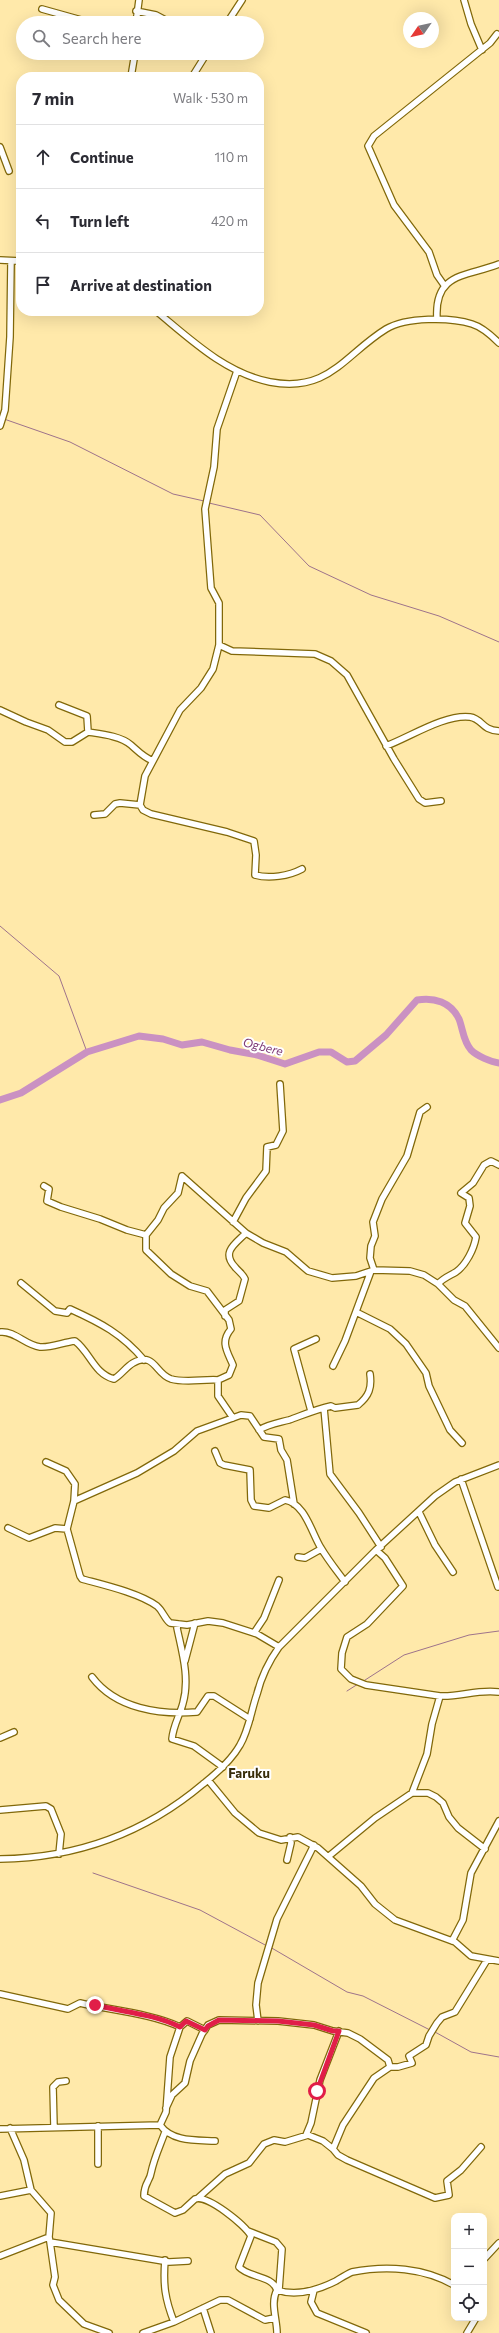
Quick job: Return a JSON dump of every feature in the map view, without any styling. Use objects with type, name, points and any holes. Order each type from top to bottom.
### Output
[{"type":"street","points":[[136,16],[139,0]]},
{"type":"street","points":[[232,16],[242,0]]},
{"type":"street","points":[[464,0],[471,24],[482,50]]},
{"type":"street","points":[[42,9],[67,16]]},
{"type":"street","points":[[136,11],[158,16]]},
{"type":"street","points":[[444,286],[437,275],[428,252],[394,205],[368,146],[374,136],[482,50],[498,34]]},
{"type":"street","points":[[132,72],[134,60]]},
{"type":"street","points":[[195,72],[203,60]]},
{"type":"street","points":[[0,147],[9,171]]},
{"type":"street","points":[[0,260],[16,261]]},
{"type":"street","points":[[0,426],[5,410],[10,337],[11,261]]},
{"type":"street","points":[[437,319],[436,308],[444,286],[458,275],[481,271],[499,264]]},
{"type":"street","points":[[162,316],[202,349],[238,371],[270,382],[310,382],[322,377],[345,362],[387,328],[412,322],[437,319],[472,324],[491,335],[499,343]]},
{"type":"street","points":[[238,371],[217,429],[209,495],[205,509],[211,588],[219,603],[219,645],[213,669],[201,688],[180,710],[145,776],[140,805],[143,810],[151,814],[227,832],[254,841],[256,855],[255,875],[265,878],[293,873],[302,869]]},
{"type":"street","points":[[219,645],[232,651],[315,654],[331,661],[347,675],[386,746],[419,799],[425,803],[441,801]]},
{"type":"street","points":[[59,705],[87,716],[88,732]]},
{"type":"street","points":[[0,710],[48,730],[65,742],[72,742],[88,732],[122,740],[130,744],[140,755],[153,761]]},
{"type":"street","points":[[386,746],[449,719],[464,716],[476,718],[488,730],[499,731]]},
{"type":"street","points":[[94,816],[105,814],[115,804],[140,805]]},
{"type":"street","points":[[232,1222],[246,1198],[266,1171],[267,1147],[276,1145],[283,1131],[280,1084]]},
{"type":"street","points":[[333,1366],[373,1271],[370,1258],[370,1246],[375,1236],[373,1222],[382,1199],[407,1156],[420,1112],[427,1106]]},
{"type":"street","points":[[438,1284],[443,1279],[458,1271],[474,1249],[476,1237],[465,1222],[470,1206],[470,1198],[461,1193],[473,1183],[484,1165],[491,1161],[499,1165]]},
{"type":"street","points":[[1,1332],[8,1331],[22,1342],[40,1347],[75,1341],[83,1348],[96,1367],[114,1380],[133,1363],[144,1360],[153,1362],[162,1373],[171,1379],[218,1380],[229,1375],[233,1365],[224,1345],[226,1334],[231,1329],[225,1316],[207,1291],[190,1286],[164,1270],[146,1250],[146,1235],[158,1220],[164,1208],[178,1193],[182,1176],[216,1204],[232,1222],[246,1234],[263,1243],[286,1252],[308,1271],[332,1278],[356,1276],[373,1271],[410,1271],[424,1275],[438,1284],[454,1300],[465,1306],[499,1348]]},
{"type":"street","points":[[44,1186],[49,1189],[47,1200],[62,1208],[146,1235]]},
{"type":"street","points":[[225,1316],[225,1310],[239,1301],[245,1280],[231,1263],[228,1255],[229,1249],[246,1234]]},
{"type":"street","points":[[21,1283],[56,1311],[67,1313],[70,1309],[102,1323],[132,1346],[144,1360]]},
{"type":"street","points":[[356,1312],[390,1329],[414,1354],[426,1373],[429,1386],[450,1430],[462,1443]]},
{"type":"street","points":[[312,1411],[294,1349],[316,1339]]},
{"type":"street","points":[[259,1430],[269,1424],[289,1420],[312,1411],[324,1408],[358,1405],[370,1392],[370,1374]]},
{"type":"street","points":[[218,1380],[218,1396],[233,1418]]},
{"type":"street","points":[[324,1408],[330,1474],[359,1513],[403,1586],[367,1624],[348,1637],[342,1653],[341,1669],[351,1679],[366,1685],[440,1696],[450,1696],[484,1690],[499,1692]]},
{"type":"street","points":[[74,1501],[137,1473],[174,1451],[197,1431],[241,1415],[250,1416],[264,1437],[279,1439],[281,1450],[287,1460],[294,1504]]},
{"type":"street","points":[[215,1451],[220,1463],[224,1466],[250,1470],[251,1500],[254,1506],[269,1508],[285,1500],[294,1504],[306,1517],[321,1549],[345,1582]]},
{"type":"street","points":[[46,1462],[66,1471],[71,1477],[76,1491],[67,1529],[82,1579],[112,1587],[153,1604],[160,1609],[170,1624],[208,1621],[254,1633],[279,1647]]},
{"type":"street","points":[[0,1859],[27,1859],[59,1854],[99,1844],[152,1821],[185,1799],[233,1758],[241,1744],[250,1720],[257,1692],[272,1657],[279,1647],[379,1548],[447,1487],[461,1479],[499,1465]]},
{"type":"street","points":[[461,1479],[498,1587]]},
{"type":"street","points":[[419,1512],[435,1545],[452,1572]]},
{"type":"street","points":[[8,1528],[29,1538],[55,1528],[67,1529]]},
{"type":"street","points":[[298,1557],[305,1558],[321,1549]]},
{"type":"street","points":[[254,1633],[264,1618],[280,1580]]},
{"type":"street","points":[[185,1661],[195,1623]]},
{"type":"street","points":[[178,1624],[177,1628],[185,1661],[185,1685],[180,1712],[172,1739],[194,1746],[223,1767]]},
{"type":"street","points":[[92,1677],[100,1687],[113,1698],[156,1713],[197,1712],[208,1696],[214,1696],[250,1720]]},
{"type":"street","points":[[412,1793],[427,1754],[432,1724],[440,1696]]},
{"type":"street","points":[[0,1738],[14,1732]]},
{"type":"street","points":[[208,1780],[235,1813],[259,1833],[272,1839],[298,1837],[314,1845],[330,1856],[340,1869],[361,1886],[375,1904],[395,1920],[452,1941],[466,1953],[487,1960],[499,1961]]},
{"type":"street","points":[[330,1856],[375,1818],[412,1793],[428,1793],[436,1797],[443,1803],[448,1817],[458,1828],[485,1849]]},
{"type":"street","points":[[0,1810],[46,1806],[52,1809],[62,1834],[59,1854]]},
{"type":"street","points":[[452,1941],[464,1920],[471,1873],[499,1821]]},
{"type":"street","points":[[287,1860],[291,1843],[290,1838]]},
{"type":"street","points":[[258,2021],[256,2005],[258,1983],[277,1919],[314,1845]]},
{"type":"street","points":[[333,2149],[343,2125],[374,2078],[390,2067],[409,2065],[412,2063],[409,2056],[426,2045],[429,2036],[441,2018],[455,2012],[487,1960]]},
{"type":"street","points":[[0,1994],[68,2009],[80,2003],[130,2014],[148,2015],[180,2027]]},
{"type":"street","points":[[160,2125],[172,2095],[185,2083],[190,2061],[205,2030],[208,2026],[219,2020],[314,2025],[333,2031],[339,2031],[360,2039],[388,2060],[390,2067]]},
{"type":"street","points":[[166,2108],[170,2057],[180,2027],[186,2021],[205,2030]]},
{"type":"street","points":[[306,2134],[311,2122],[320,2080],[339,2031]]},
{"type":"street","points":[[54,2127],[53,2087],[58,2082],[66,2080]]},
{"type":"street","points":[[0,2129],[160,2125]]},
{"type":"street","points":[[160,2125],[165,2132],[181,2139],[215,2141]]},
{"type":"street","points":[[98,2126],[98,2164]]},
{"type":"street","points":[[10,2128],[24,2160],[32,2190],[51,2213],[49,2239],[55,2277],[53,2285],[60,2300],[84,2324],[109,2333]]},
{"type":"street","points":[[165,2132],[153,2160],[151,2173],[145,2183],[144,2196],[175,2213],[183,2210],[225,2174],[249,2163],[264,2144],[274,2140],[289,2141],[306,2134],[323,2141],[338,2155],[347,2160],[435,2198],[449,2195],[447,2181],[461,2170],[481,2147]]},
{"type":"street","points":[[0,2196],[32,2190]]},
{"type":"street","points":[[198,2198],[205,2200],[222,2210],[248,2232],[276,2242],[282,2248],[278,2290],[274,2294],[274,2318],[277,2333]]},
{"type":"street","points":[[248,2232],[251,2236],[248,2248],[238,2267],[246,2274],[273,2283],[278,2290],[296,2292],[314,2290],[352,2272],[373,2270],[414,2270],[426,2272],[452,2285]]},
{"type":"street","points":[[0,2256],[49,2239],[165,2260],[188,2260]]},
{"type":"street","points":[[487,2255],[499,2243]]},
{"type":"street","points":[[165,2260],[163,2284],[165,2299],[174,2322]]},
{"type":"street","points":[[314,2290],[311,2302],[318,2313],[366,2333]]},
{"type":"street","points":[[144,2333],[174,2322],[217,2301],[228,2300],[257,2318],[270,2321],[274,2318]]},
{"type":"street","points":[[203,2308],[211,2333]]},
{"type":"street","points":[[467,2333],[474,2321]]},
{"type":"waterway","points":[[4,419],[70,442],[173,494],[204,501]]},
{"type":"waterway","points":[[209,503],[260,515],[309,566],[371,595],[439,616],[499,642]]},
{"type":"waterway","points":[[0,926],[59,976],[87,1052]]},
{"type":"waterway","name":"Ogbere","points":[[0,1100],[21,1093],[87,1052],[139,1036],[163,1039],[182,1045],[202,1042],[230,1050],[257,1055],[285,1064],[319,1052],[331,1052],[347,1062],[355,1061],[386,1035],[417,1000],[423,999],[436,1000],[451,1008],[459,1019],[465,1039],[471,1050],[484,1058],[499,1063]]},
{"type":"waterway","points":[[362,1682],[404,1655],[469,1635],[499,1631]]},
{"type":"waterway","points":[[347,1691],[358,1684]]},
{"type":"waterway","points":[[93,1873],[200,1910],[267,1946]]},
{"type":"waterway","points":[[270,1947],[347,1992],[363,1996],[430,2030]]},
{"type":"waterway","points":[[435,2032],[471,2052],[499,2057]]},
{"type":"district","name":"Faruku","points":[[249,1773]]},
{"type":"route","points":[[95,2005],[130,2014],[148,2015],[180,2027],[186,2021],[194,2023],[205,2030],[208,2026],[219,2020],[242,2022],[265,2020],[314,2025],[333,2031],[339,2031],[332,2045],[317,2091]]}]
